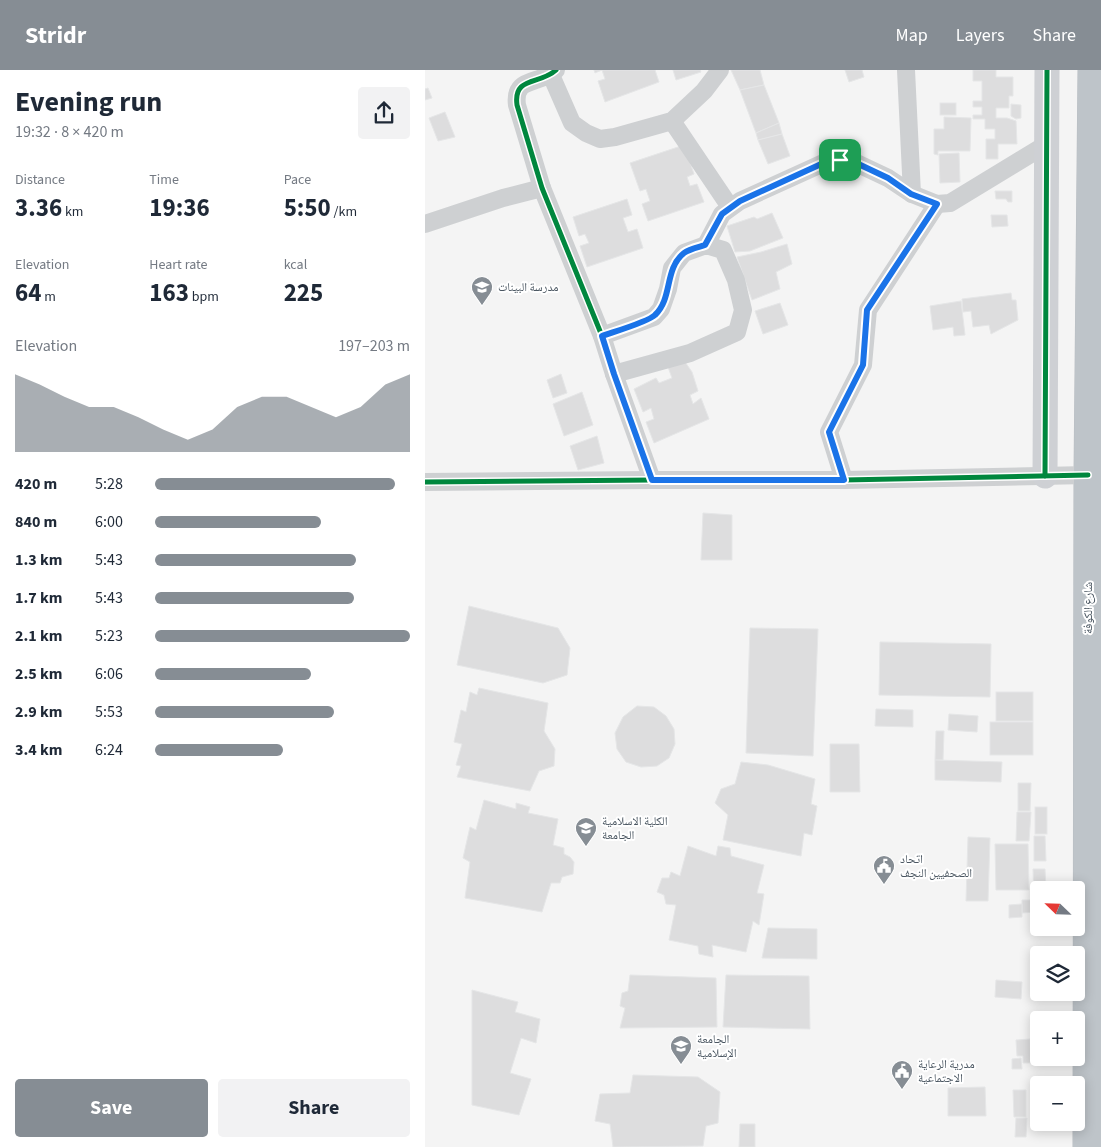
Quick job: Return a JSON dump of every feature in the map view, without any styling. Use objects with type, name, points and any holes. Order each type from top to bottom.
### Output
[{"type":"highway","name":"شارع الكوفة","points":[[1087,1147],[1092,70]]},
{"type":"street","points":[[652,480],[602,336],[543,188],[515,94],[527,76],[553,72],[572,123],[586,133],[601,139],[615,137],[672,121],[704,91],[720,70]]},
{"type":"street","points":[[906,70],[911,194]]},
{"type":"street","points":[[1045,476],[1047,70]]},
{"type":"street","points":[[672,121],[730,207]]},
{"type":"street","points":[[705,245],[722,214],[730,207],[830,160],[852,161],[888,178],[911,194],[937,204],[950,203],[1047,144]]},
{"type":"street","points":[[425,224],[503,198],[543,188]]},
{"type":"street","points":[[844,480],[829,432],[863,365],[867,310],[937,204]]},
{"type":"street","points":[[602,336],[654,317],[661,309],[668,289],[672,268],[685,253],[705,245],[723,250],[736,280],[743,310],[737,332],[690,353],[614,374]]},
{"type":"street","points":[[425,482],[844,480],[1089,476]]},
{"type":"building","points":[[602,70],[655,70],[659,82],[605,102],[598,81],[605,79]]},
{"type":"building","points":[[673,70],[700,70],[701,72],[676,80]]},
{"type":"building","points":[[731,70],[760,70],[764,85],[740,90]]},
{"type":"building","points":[[845,70],[862,70],[864,77],[849,82]]},
{"type":"building","points":[[973,70],[996,70],[996,77],[1013,77],[1013,96],[1009,96],[1009,108],[996,108],[996,118],[1007,118],[1016,121],[1017,144],[998,144],[998,159],[986,159],[986,139],[995,139],[995,129],[985,129],[985,119],[973,119],[973,115],[982,115],[982,107],[973,107],[973,101],[982,101],[982,81],[973,81]]},
{"type":"building","points":[[764,85],[779,123],[756,133],[740,90]]},
{"type":"building","points":[[428,88],[432,98],[425,100],[425,89]]},
{"type":"building","points":[[940,103],[956,103],[956,115],[940,115]]},
{"type":"building","points":[[1011,104],[1021,105],[1021,118],[1016,119],[1011,116]]},
{"type":"building","points":[[445,112],[455,137],[438,141],[429,118]]},
{"type":"building","points":[[944,117],[971,118],[970,151],[938,151],[938,155],[934,154],[934,129],[944,129]]},
{"type":"building","points":[[779,123],[782,134],[758,140],[756,133]]},
{"type":"building","points":[[782,134],[790,156],[768,164],[758,140]]},
{"type":"building","points":[[684,145],[694,174],[687,177],[690,186],[697,184],[704,202],[648,221],[642,204],[650,201],[646,189],[640,191],[630,163]]},
{"type":"building","points":[[959,153],[960,182],[940,183],[939,154]]},
{"type":"building","points":[[995,191],[1012,191],[1012,202],[1008,202],[1006,199],[996,199]]},
{"type":"building","points":[[627,199],[632,215],[623,218],[628,232],[637,229],[643,248],[587,267],[580,246],[589,243],[585,234],[579,236],[573,217]]},
{"type":"building","points":[[772,213],[783,238],[750,251],[735,252],[727,226],[754,217],[757,219]]},
{"type":"building","points":[[991,215],[1007,215],[1008,226],[992,227]]},
{"type":"building","points":[[787,244],[792,264],[776,272],[780,289],[752,300],[737,257]]},
{"type":"building","points":[[1011,293],[1012,300],[1016,300],[1018,320],[991,334],[989,325],[973,327],[971,311],[963,312],[962,299]]},
{"type":"building","points":[[961,301],[965,335],[954,336],[953,327],[933,330],[930,306]]},
{"type":"building","points":[[780,303],[788,325],[763,334],[755,311]]},
{"type":"building","points":[[683,359],[692,372],[698,391],[690,395],[693,404],[701,398],[709,419],[654,443],[646,422],[654,419],[651,408],[643,412],[634,389],[656,378],[659,383],[672,378],[668,367]]},
{"type":"building","points":[[561,374],[567,393],[553,398],[547,380]]},
{"type":"building","points":[[582,392],[593,425],[564,436],[553,404]]},
{"type":"building","points":[[597,436],[604,463],[578,470],[570,446]]},
{"type":"building","points":[[703,513],[732,515],[732,560],[701,560]]},
{"type":"building","points":[[469,606],[558,628],[570,648],[567,675],[543,683],[457,665]]},
{"type":"building","points":[[750,628],[818,629],[813,756],[746,753]]},
{"type":"building","points":[[880,642],[991,644],[990,697],[879,695]]},
{"type":"building","points":[[479,688],[548,703],[544,731],[555,749],[554,766],[539,771],[530,791],[457,777],[461,766],[456,765],[462,744],[454,742],[461,710],[466,712],[470,692],[477,695]]},
{"type":"building","points":[[996,692],[1033,692],[1033,721],[996,721]]},
{"type":"building","points":[[637,706],[654,707],[666,716],[674,729],[675,744],[669,758],[657,766],[641,767],[626,762],[617,749],[615,733],[623,717]]},
{"type":"building","points":[[876,709],[913,710],[913,727],[875,726]]},
{"type":"building","points":[[949,714],[978,716],[977,732],[948,730]]},
{"type":"building","points":[[990,722],[1033,722],[1033,755],[990,755]]},
{"type":"building","points":[[936,731],[944,731],[943,760],[935,760]]},
{"type":"building","points":[[830,744],[859,744],[860,792],[830,792]]},
{"type":"building","points":[[935,760],[1002,762],[1001,782],[935,780]]},
{"type":"building","points":[[741,762],[768,765],[815,779],[811,804],[817,806],[812,835],[804,833],[801,856],[723,840],[728,815],[715,803],[721,789],[735,784]]},
{"type":"building","points":[[1018,783],[1031,783],[1030,811],[1018,811]]},
{"type":"building","points":[[484,800],[516,809],[516,803],[530,807],[528,813],[558,819],[553,845],[564,848],[564,854],[574,862],[573,874],[562,877],[560,883],[551,883],[542,912],[465,898],[470,862],[463,858],[470,827],[476,830]]},
{"type":"building","points":[[1035,807],[1047,807],[1047,834],[1035,834]]},
{"type":"building","points":[[1017,812],[1031,812],[1029,841],[1016,841]]},
{"type":"building","points":[[1034,836],[1045,836],[1046,861],[1034,861]]},
{"type":"building","points":[[968,837],[990,838],[988,901],[966,901]]},
{"type":"building","points":[[995,844],[1028,844],[1029,890],[996,890]]},
{"type":"building","points":[[688,846],[716,856],[718,846],[730,848],[731,856],[764,865],[757,893],[764,894],[759,925],[753,921],[746,952],[712,945],[713,957],[699,954],[698,946],[669,940],[676,905],[666,904],[664,895],[657,892],[662,878],[669,878],[671,872],[680,876]]},
{"type":"building","points":[[1033,869],[1045,869],[1046,881],[1033,881]]},
{"type":"building","points":[[1022,900],[1030,900],[1030,912],[1022,913]]},
{"type":"building","points":[[1022,904],[1022,917],[1009,918],[1009,905]]},
{"type":"building","points":[[768,928],[817,929],[817,959],[762,958]]},
{"type":"building","points":[[630,975],[716,978],[717,1027],[620,1028],[625,1008],[620,1006],[622,993],[628,991]]},
{"type":"building","points":[[726,975],[809,976],[810,1029],[723,1027]]},
{"type":"building","points":[[996,980],[1022,982],[1021,999],[995,997]]},
{"type":"building","points":[[472,990],[518,1002],[515,1012],[540,1019],[536,1043],[521,1038],[510,1073],[531,1079],[519,1115],[472,1105]]},
{"type":"building","points":[[1030,1039],[1030,1063],[1023,1063],[1023,1056],[1017,1056],[1016,1040]]},
{"type":"building","points":[[1021,1058],[1022,1069],[1012,1069],[1012,1059]]},
{"type":"building","points":[[633,1075],[698,1077],[720,1092],[718,1123],[706,1126],[703,1146],[613,1147],[610,1124],[595,1121],[600,1094],[630,1093]]},
{"type":"building","points":[[985,1087],[986,1116],[948,1116],[948,1088]]},
{"type":"building","points":[[1013,1090],[1026,1090],[1026,1117],[1014,1117]]},
{"type":"building","points":[[1016,1118],[1027,1118],[1026,1137],[1015,1137]]},
{"type":"building","points":[[740,1124],[755,1124],[755,1147],[739,1147]]},
{"type":"cycle path","points":[[556,70],[550,75],[523,85],[519,89],[517,105],[542,188],[602,336],[652,480]]},
{"type":"cycle path","points":[[1045,476],[1047,70]]},
{"type":"cycle path","points":[[425,482],[844,480],[1088,475]]},
{"type":"place","name":"مدرسة البينات","points":[[482,306]]},
{"type":"place","name":"الكلية الاسلامية الجامعة","points":[[586,847]]},
{"type":"place","name":"اتحاد الصحفيين النجف","points":[[884,885]]},
{"type":"place","name":"الجامعة الإسلامية","points":[[681,1065]]},
{"type":"place","name":"مدرية الرعاية الاجتماعية","points":[[902,1090]]},
{"type":"route","points":[[830,160],[840,160],[852,161],[888,178],[911,194],[937,204],[867,310],[863,365],[829,432],[844,480],[652,480],[602,336],[654,317],[661,309],[668,289],[672,268],[685,253],[705,245],[722,214],[730,207],[830,160]]}]
